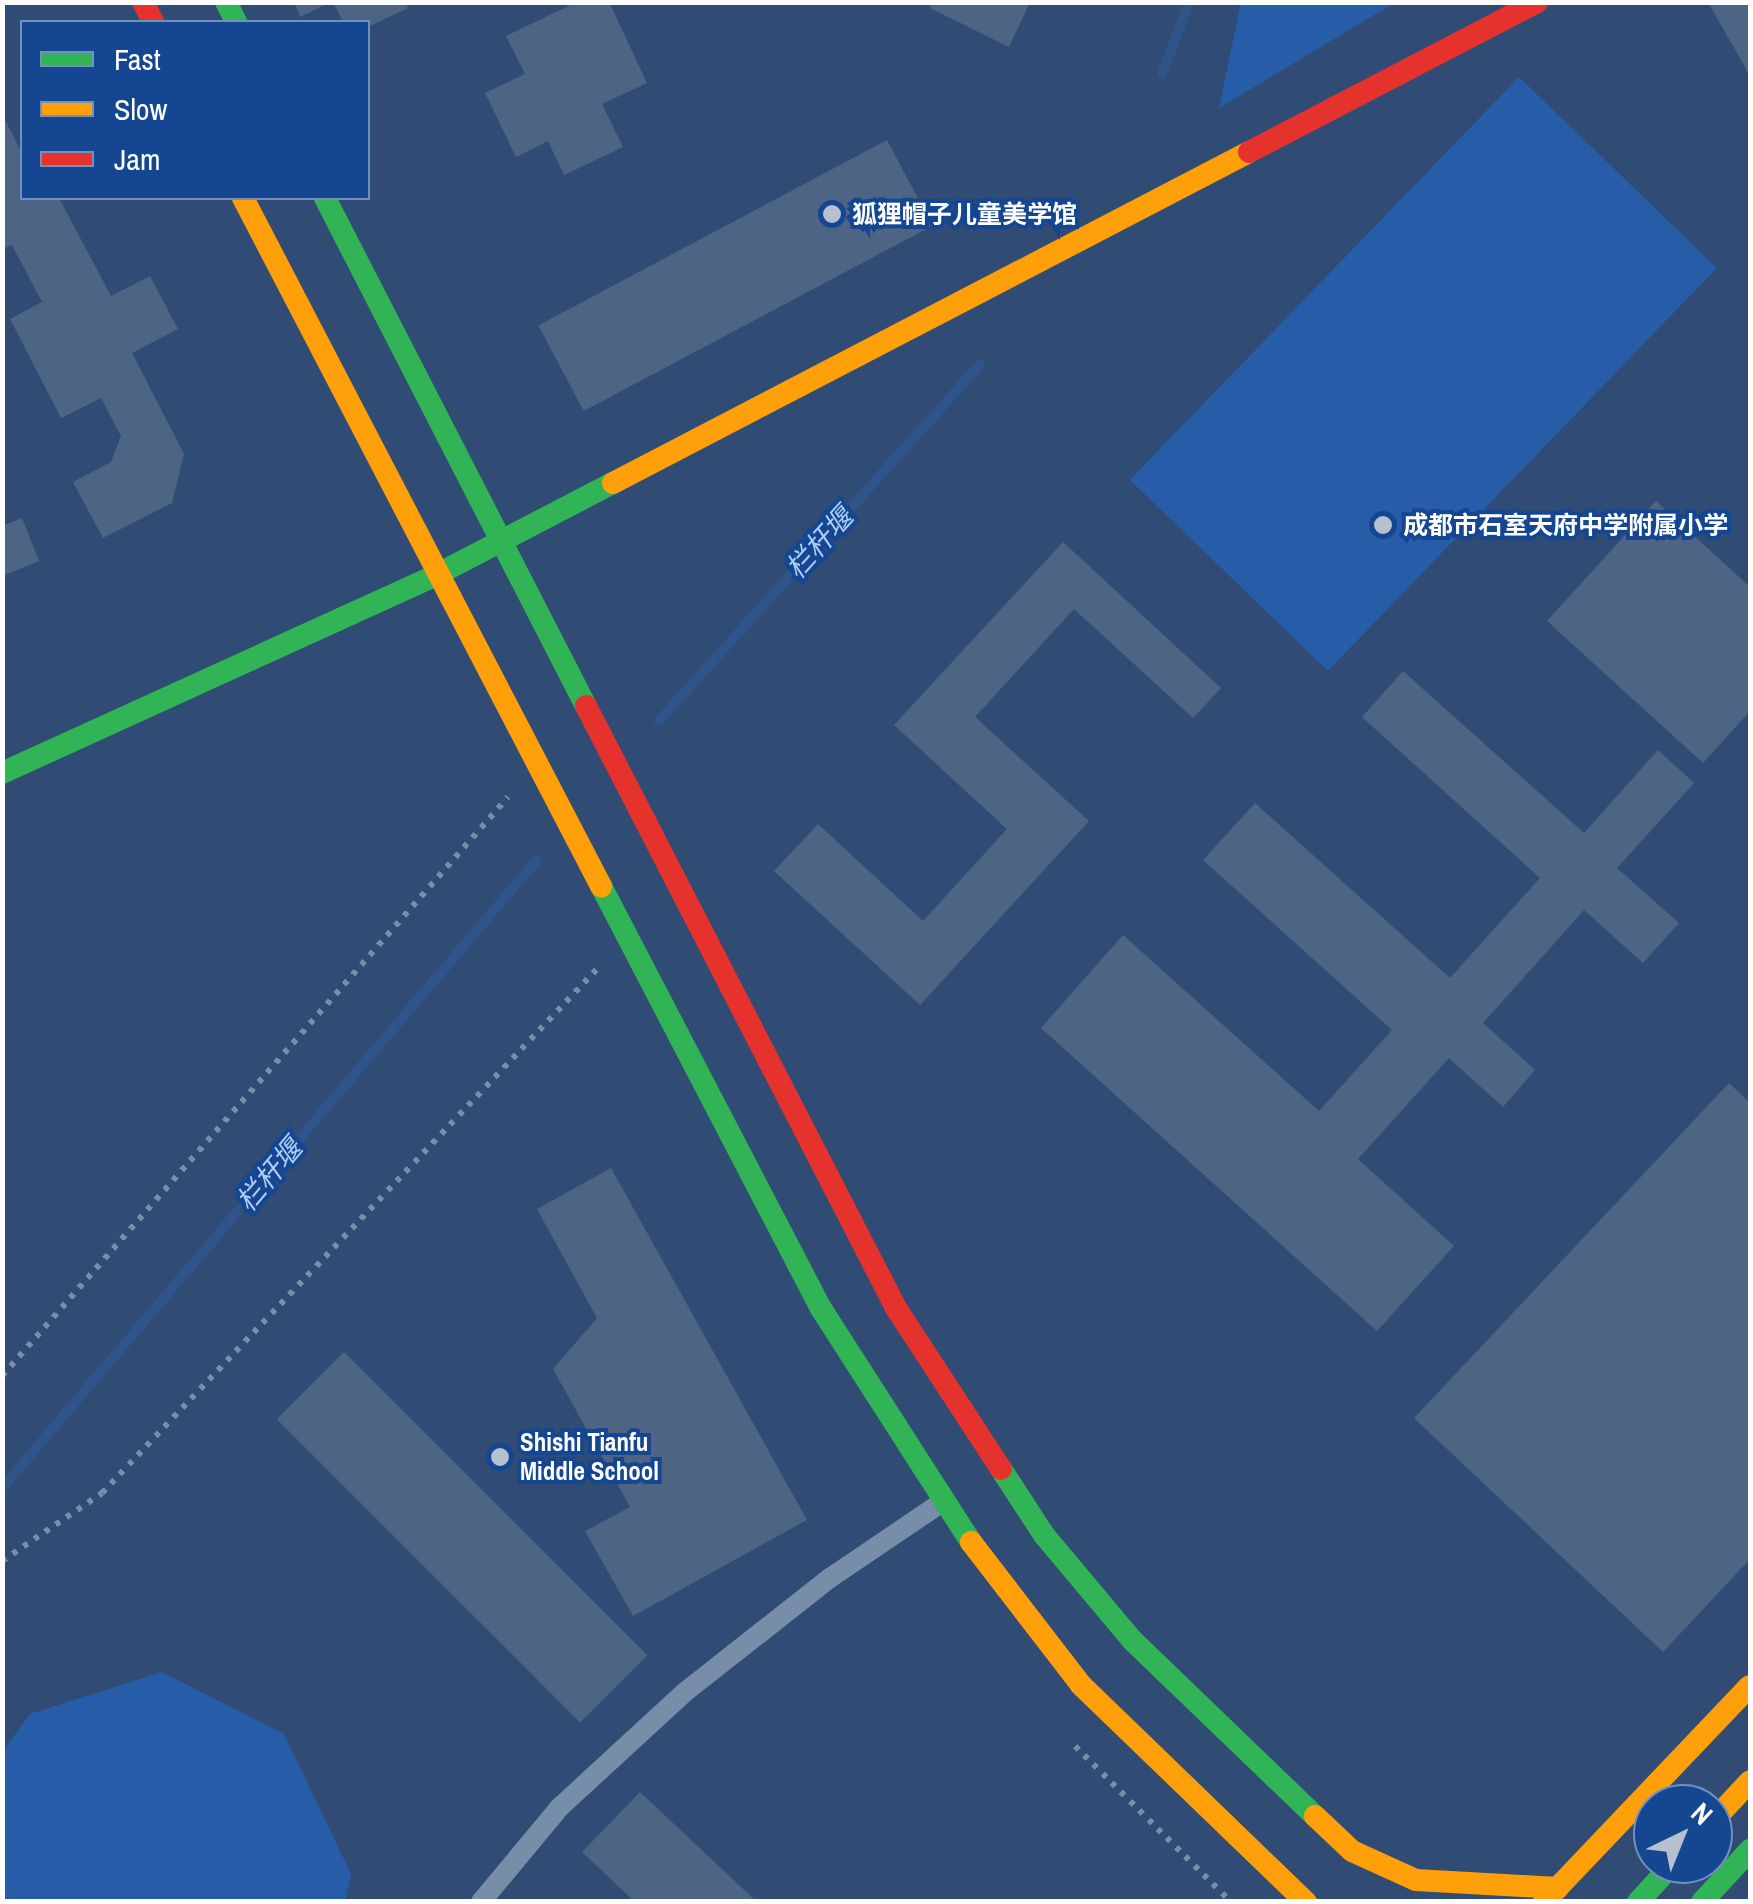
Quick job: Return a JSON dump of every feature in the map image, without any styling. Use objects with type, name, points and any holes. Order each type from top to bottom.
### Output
[{"type":"main road","points":[[2,773],[436,576],[1537,2]]},
{"type":"main road","points":[[244,200],[436,576],[822,1310],[941,1504],[1080,1685],[1306,1902]]},
{"type":"main road","points":[[326,200],[896,1308],[1044,1535],[1132,1640],[1352,1851],[1416,1880],[1456,1888],[1551,1895],[1750,1686]]},
{"type":"main road","points":[[1733,1799],[1750,1781]]},
{"type":"main road","points":[[1702,1902],[1750,1850]]},
{"type":"lane","points":[[481,1902],[560,1807],[685,1692],[830,1578],[941,1504]]},
{"type":"path","points":[[2,1376],[535,766]]},
{"type":"path","points":[[2,1562],[102,1494],[625,938]]},
{"type":"shaded area","points":[[1241,2],[1394,2],[1394,3],[1219,108]]},
{"type":"shaded area","points":[[1519,77],[1717,268],[1328,671],[1130,480]]},
{"type":"shaded area","points":[[162,1672],[284,1734],[351,1874],[345,1901],[3,1901],[3,1751],[30,1714]]},
{"type":"building","points":[[294,2],[331,2],[300,17]]},
{"type":"building","points":[[333,2],[405,2],[408,8],[370,26],[370,20],[342,20]]},
{"type":"building","points":[[577,2],[609,2],[647,83],[602,104],[623,147],[564,175],[548,141],[516,157],[485,93],[525,74],[506,36]]},
{"type":"building","points":[[932,2],[1030,2],[1009,47],[930,8]]},
{"type":"building","points":[[1750,2],[1750,76],[1709,4]]},
{"type":"building","points":[[2,114],[20,149],[20,200],[60,200],[111,296],[150,276],[178,329],[132,353],[184,454],[172,503],[103,538],[73,482],[111,462],[121,436],[101,398],[61,418],[10,319],[42,302],[12,245],[2,249]]},
{"type":"building","points":[[887,140],[933,226],[584,411],[538,325]]},
{"type":"building","points":[[1656,501],[1750,587],[1750,711],[1703,763],[1547,621]]},
{"type":"building","points":[[22,518],[39,561],[2,576],[2,526]]},
{"type":"building","points":[[1063,542],[1221,688],[1193,718],[1074,609],[975,717],[1089,821],[920,1005],[774,871],[818,824],[923,921],[1007,829],[894,725]]},
{"type":"building","points":[[1403,671],[1584,833],[1658,750],[1694,783],[1617,868],[1679,923],[1643,963],[1584,910],[1483,1023],[1535,1070],[1503,1107],[1449,1058],[1358,1159],[1454,1246],[1377,1331],[1041,1028],[1123,935],[1319,1111],[1392,1030],[1203,860],[1255,803],[1450,978],[1540,878],[1362,717]]},
{"type":"building","points":[[1729,1083],[1750,1103],[1750,1559],[1663,1652],[1414,1418]]},
{"type":"building","points":[[611,1168],[807,1520],[633,1616],[585,1531],[630,1507],[553,1369],[597,1318],[537,1209]]},
{"type":"building","points":[[344,1352],[647,1655],[580,1723],[277,1419]]},
{"type":"building","points":[[640,1792],[757,1902],[635,1902],[582,1852]]},
{"type":"waterway","name":"栏杆堰","points":[[1162,74],[1189,2]]},
{"type":"waterway","name":"栏杆堰","points":[[659,721],[979,365]]},
{"type":"waterway","name":"栏杆堰","points":[[2,1488],[536,861]]},
{"type":"traffic: fast","points":[[226,2],[235,20]]},
{"type":"traffic: fast","points":[[326,200],[586,706]]},
{"type":"traffic: fast","points":[[2,773],[436,575],[613,483]]},
{"type":"traffic: fast","points":[[601,886],[822,1310],[971,1542]]},
{"type":"traffic: fast","points":[[1001,1469],[1044,1535],[1132,1640],[1315,1816]]},
{"type":"traffic: fast","points":[[1702,1902],[1750,1850]]},
{"type":"traffic: fast","points":[[1638,1902],[1655,1884]]},
{"type":"traffic: slow","points":[[613,483],[1249,152]]},
{"type":"traffic: slow","points":[[244,200],[601,886]]},
{"type":"traffic: slow","points":[[971,1542],[1081,1685],[1306,1902]]},
{"type":"traffic: slow","points":[[1544,1902],[1750,1686]]},
{"type":"traffic: slow","points":[[1733,1799],[1750,1781]]},
{"type":"traffic: slow","points":[[1315,1816],[1352,1851],[1416,1880],[1558,1888]]},
{"type":"traffic: jam","points":[[143,2],[152,20]]},
{"type":"traffic: jam","points":[[1249,152],[1537,2]]},
{"type":"traffic: jam","points":[[586,706],[896,1308],[1001,1469]]},
{"type":"place","name":"狐狸帽子儿童美学馆","points":[[832,214]]},
{"type":"place","name":"成都市石室天府中学附属小学","points":[[1383,525]]},
{"type":"place","name":"Shishi Tianfu Middle School","points":[[500,1457]]}]
